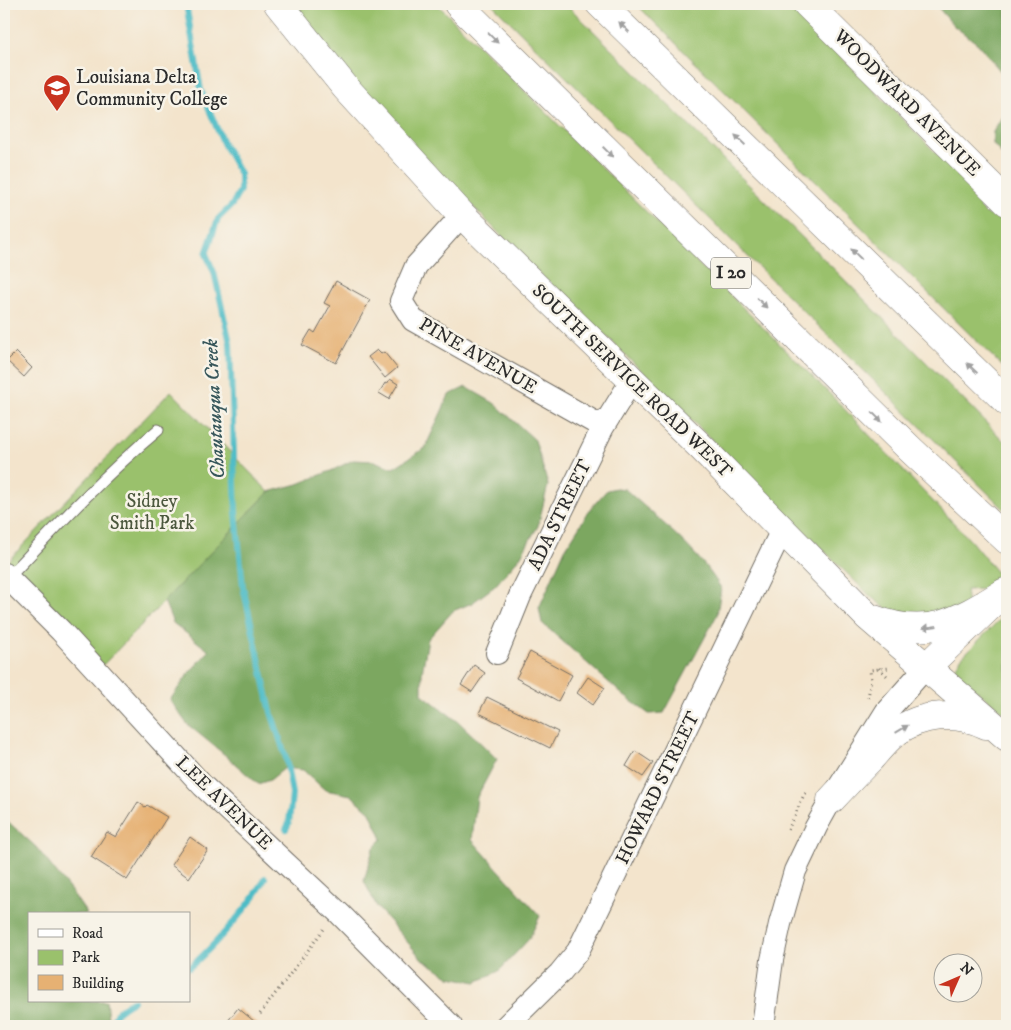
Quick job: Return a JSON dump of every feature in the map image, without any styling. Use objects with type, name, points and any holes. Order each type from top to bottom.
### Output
[{"type":"main road","name":"SOUTH SERVICE ROAD WEST","points":[[278,4],[345,87],[462,215],[632,380],[868,617],[1007,737]]},
{"type":"main road","name":"I 20","points":[[458,4],[909,448],[1007,540]]},
{"type":"main road","points":[[600,4],[1007,402]]},
{"type":"main road","name":"WOODWARD AVENUE","points":[[807,4],[1007,202]]},
{"type":"main road","points":[[868,617],[889,625],[910,629],[937,626],[973,612],[1006,590]]},
{"type":"main road","points":[[925,668],[1006,590]]},
{"type":"main road","points":[[831,800],[888,739],[912,723],[944,716],[967,717],[993,728],[1007,737]]},
{"type":"street","name":"PINE AVENUE","points":[[462,215],[416,266],[401,301],[413,320],[603,428]]},
{"type":"street","name":"ADA STREET","points":[[497,653],[520,596],[603,428],[632,380]]},
{"type":"street","name":"HOWARD STREET","points":[[506,1026],[560,973],[578,952],[782,530]]},
{"type":"street","name":"LEE AVENUE","points":[[6,576],[61,632],[202,786],[340,914],[451,1026]]},
{"type":"street","points":[[763,1026],[772,960],[780,924],[793,880],[816,827],[886,712],[925,668]]},
{"type":"lane","points":[[6,576],[124,458],[158,430]]},
{"type":"path","points":[[260,1014],[328,922]]},
{"type":"green space","points":[[290,4],[437,4],[829,393],[970,540],[999,575],[985,589],[966,590],[968,606],[950,615],[895,616],[869,595],[601,331],[594,330],[378,110]]},
{"type":"green space","points":[[492,4],[566,4],[832,267],[1007,444],[1007,512]]},
{"type":"green space","points":[[636,4],[789,4],[1007,225],[1007,371]]},
{"type":"green space","points":[[935,4],[1007,4],[1007,161],[993,144],[993,132],[1003,115],[1005,94],[1002,73],[978,44],[954,26]]},
{"type":"green space","points":[[466,387],[494,403],[535,440],[548,485],[538,526],[520,557],[495,586],[472,603],[453,611],[428,639],[422,673],[422,694],[460,723],[497,759],[477,797],[472,840],[540,916],[529,939],[499,971],[476,982],[450,977],[422,959],[377,907],[364,881],[373,849],[382,839],[370,812],[351,795],[325,790],[303,770],[285,768],[270,780],[258,784],[187,724],[170,700],[189,673],[209,651],[173,623],[164,601],[269,492],[298,484],[353,460],[374,461],[393,468],[425,448],[449,395]]},
{"type":"green space","name":"Sidney Smith Park","points":[[171,391],[269,492],[103,665],[7,562]]},
{"type":"green space","points":[[625,489],[677,536],[701,560],[721,588],[717,615],[664,713],[649,714],[623,695],[542,623],[539,608],[565,549],[591,508],[607,490]]},
{"type":"green space","points":[[1007,612],[1007,715],[965,681],[954,669],[962,657]]},
{"type":"green space","points":[[4,818],[36,847],[86,912],[28,912],[28,1002],[106,1002],[109,1026],[4,1026]]},
{"type":"building","points":[[336,281],[370,300],[336,363],[302,345],[311,330],[315,333],[330,306],[324,303]]},
{"type":"building","points":[[377,350],[381,354],[384,352],[397,368],[385,378],[368,357]]},
{"type":"building","points":[[16,352],[32,368],[24,377],[7,361]]},
{"type":"building","points":[[390,379],[398,384],[389,399],[379,393]]},
{"type":"building","points":[[530,652],[572,675],[558,701],[516,678]]},
{"type":"building","points":[[474,665],[485,673],[472,692],[461,685]]},
{"type":"building","points":[[588,677],[605,688],[593,705],[577,693]]},
{"type":"building","points":[[487,697],[558,732],[550,748],[479,713]]},
{"type":"building","points":[[635,751],[653,763],[643,777],[626,766]]},
{"type":"building","points":[[138,802],[167,817],[127,880],[91,857],[107,832],[116,837]]},
{"type":"building","points":[[190,837],[208,850],[189,878],[171,865]]},
{"type":"building","points":[[238,1008],[260,1026],[224,1026]]},
{"type":"waterway","name":"Chautauqua Creek","points":[[186,4],[201,90],[223,143],[240,174],[240,190],[232,205],[218,219],[206,254],[214,272],[230,343],[236,512],[243,587],[271,712],[286,758],[292,794],[289,823],[286,829]]},
{"type":"waterway","name":"Chautauqua Creek","points":[[190,967],[243,911],[265,878]]},
{"type":"waterway","name":"Chautauqua Creek","points":[[111,1026],[114,1017],[119,1011],[131,1002]]},
{"type":"place","name":"Louisiana Delta Community College","points":[[57,112]]}]
